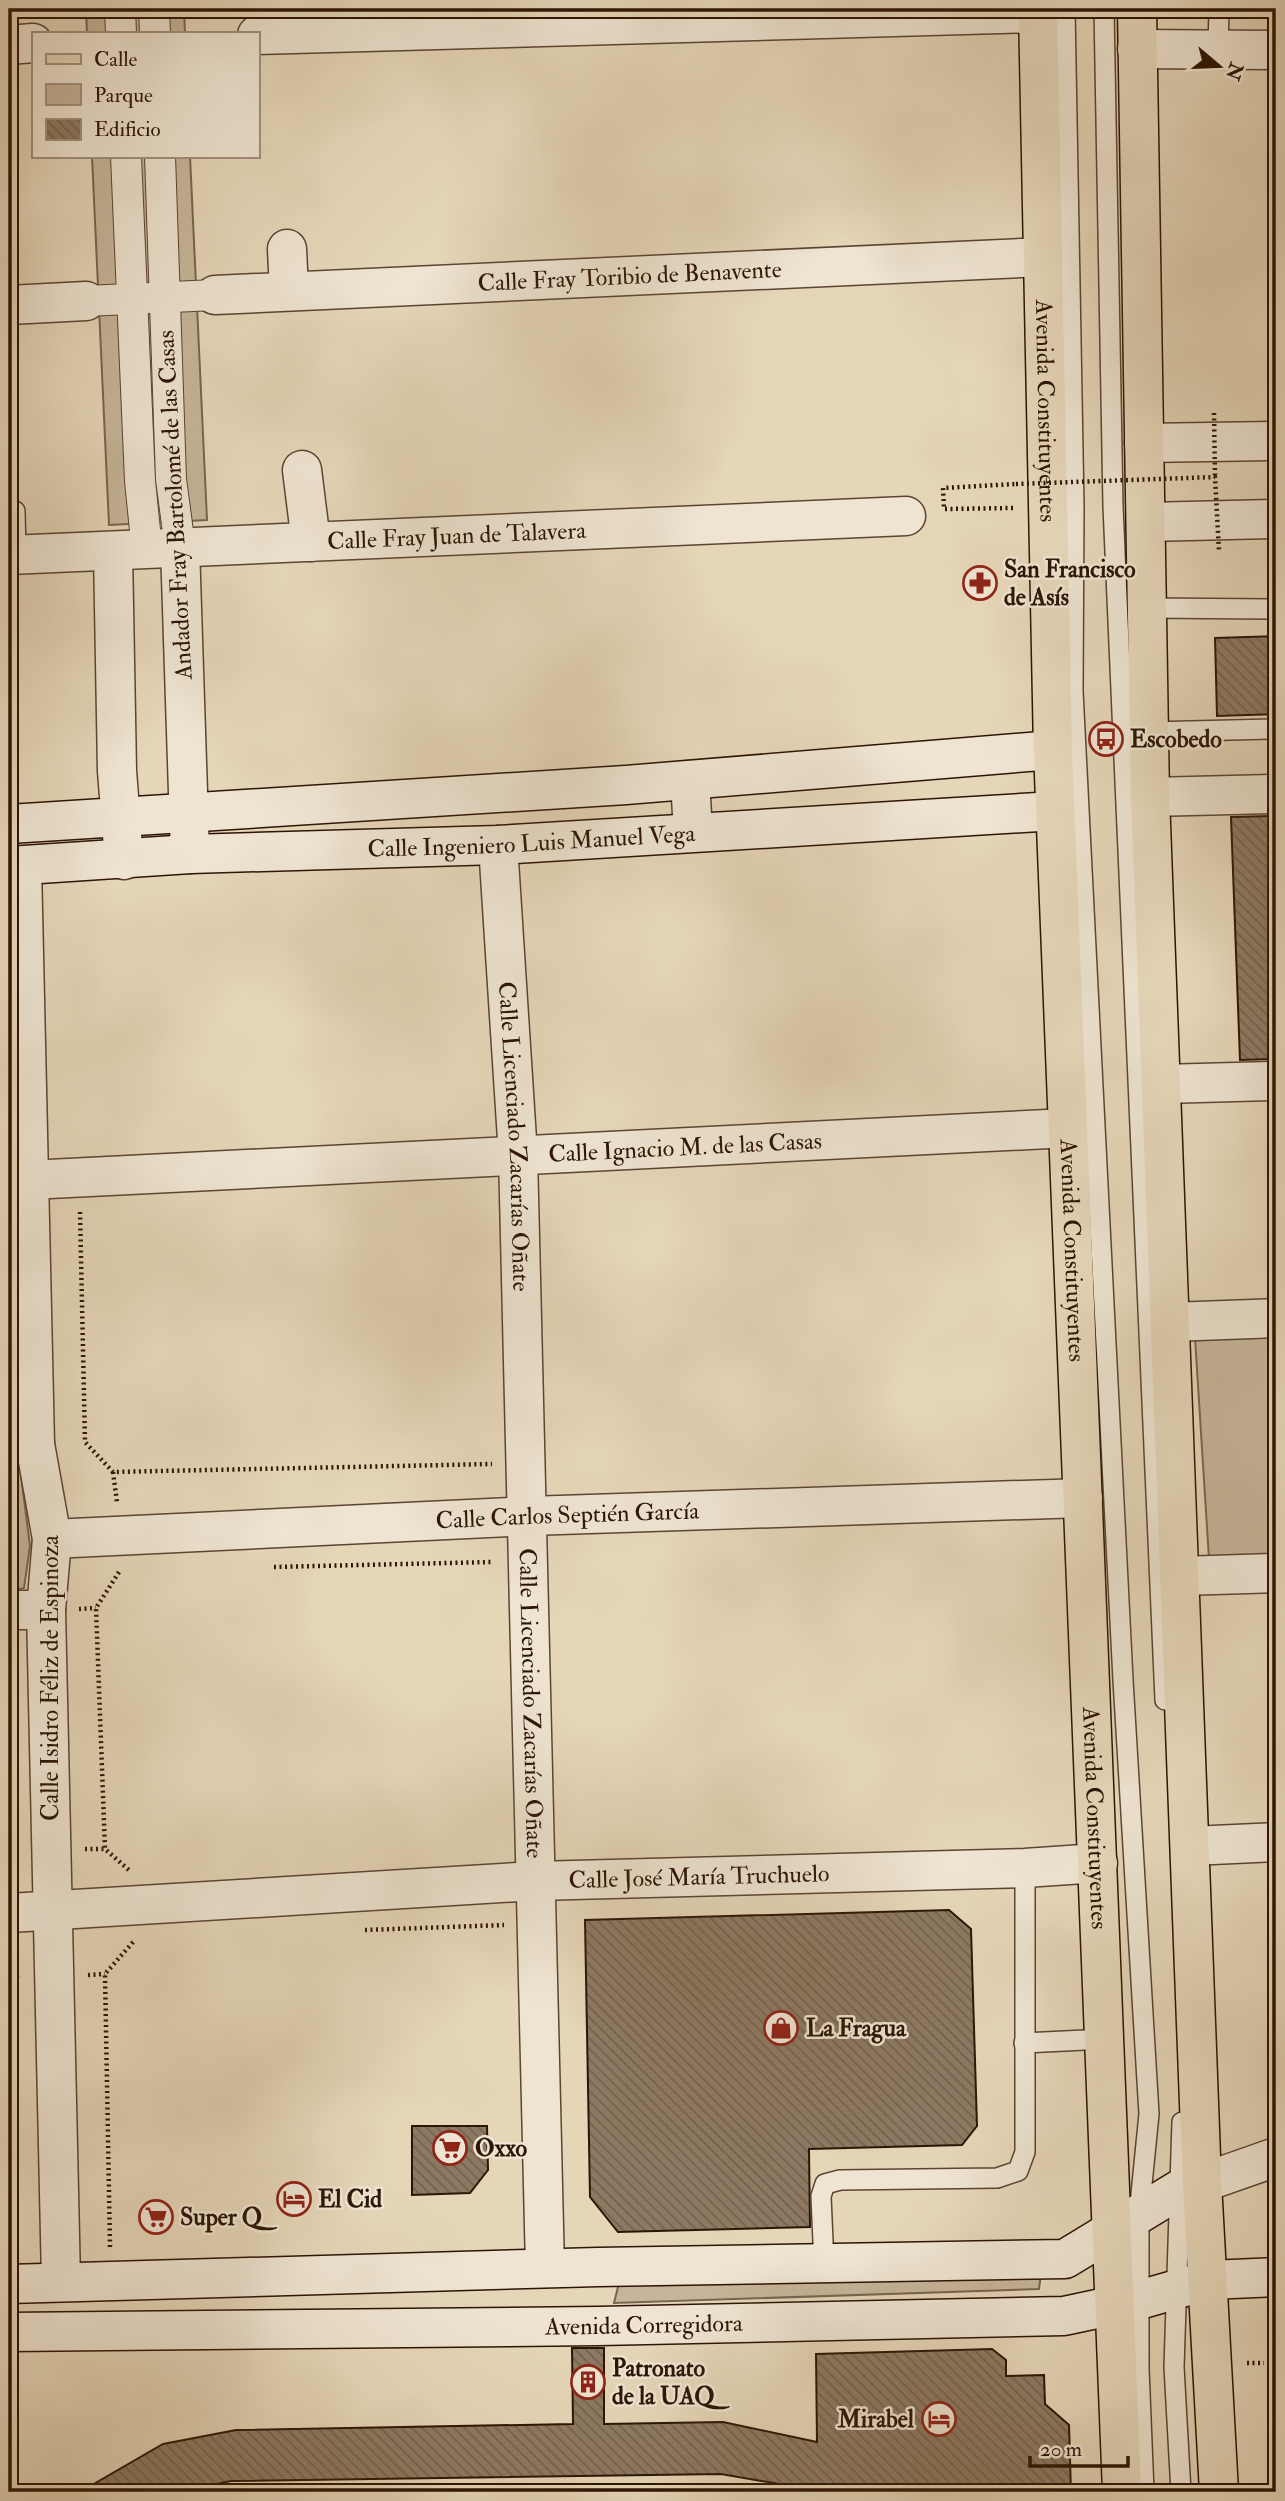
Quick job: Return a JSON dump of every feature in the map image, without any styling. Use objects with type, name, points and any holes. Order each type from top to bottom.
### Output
[{"type":"main road","points":[[1137,9],[1150,797],[1191,1846],[1193,2284],[1219,2492]]},
{"type":"main road","name":"Avenida Constituyentes","points":[[1047,10],[1043,257],[1053,750],[1105,2039],[1125,2222],[1127,2302],[1122,2492]]},
{"type":"street","points":[[120,9],[121,32]]},
{"type":"street","points":[[155,9],[155,32]]},
{"type":"street","points":[[277,26],[1047,10]]},
{"type":"street","points":[[9,45],[32,43]]},
{"type":"street","points":[[1137,49],[1276,50]]},
{"type":"street","name":"Andador Fray Bartolomé de las Casas","points":[[126,158],[141,500],[146,550],[189,810],[190,854]]},
{"type":"street","name":"Andador Fray Bartolomé de las Casas","points":[[124,860],[120,819],[146,550],[171,479],[160,158]]},
{"type":"street","points":[[287,249],[289,290]]},
{"type":"street","name":"Calle Fray Toribio de Benavente","points":[[215,295],[1043,257]]},
{"type":"street","points":[[9,305],[215,295]]},
{"type":"street","points":[[1144,443],[1276,441]]},
{"type":"street","points":[[302,470],[310,542]]},
{"type":"street","name":"Calle Fray Juan de Talavera","points":[[12,555],[906,516]]},
{"type":"street","points":[[1146,522],[1276,519]]},
{"type":"street","name":"Calle Ingeniero Luis Manuel Vega","points":[[9,824],[120,819],[189,810],[690,780],[1053,750]]},
{"type":"street","points":[[690,780],[693,832]]},
{"type":"street","points":[[1150,797],[1276,794]]},
{"type":"street","name":"Calle Ingeniero Luis Manuel Vega","points":[[16,866],[190,854],[498,845],[1055,811]]},
{"type":"street","name":"Calle Licenciado Zacarías Oñate","points":[[498,845],[518,1155],[545,2268]]},
{"type":"street","name":"Calle Isidro Féliz de Espinoza","points":[[16,866],[22,1445],[52,1539],[27,1610],[52,1911],[61,2281]]},
{"type":"street","points":[[1162,1084],[1276,1081]]},
{"type":"street","name":"Calle Ignacio M. de las Casas","points":[[19,1180],[1068,1128]]},
{"type":"street","points":[[1171,1322],[1276,1318]]},
{"type":"street","name":"Calle Carlos Septién García","points":[[52,1539],[528,1517],[1083,1498]]},
{"type":"street","points":[[1181,1576],[1276,1573]]},
{"type":"street","points":[[1191,1846],[1276,1842]]},
{"type":"street","name":"Calle José María Truchuelo","points":[[9,1913],[535,1881],[1025,1868],[1098,1863]]},
{"type":"street","points":[[9,2284],[545,2268],[1065,2259],[1191,2186],[1276,2157]]},
{"type":"street","name":"Avenida Corregidora","points":[[9,2332],[865,2322],[1064,2316],[1193,2284],[1276,2277]]},
{"type":"lane","points":[[1104,9],[1113,506],[1182,2097],[1191,2186]]},
{"type":"lane","points":[[1218,50],[1219,9]]},
{"type":"lane","points":[[1047,10],[1074,506],[1073,691],[1123,1680],[1149,2114],[1125,2222]]},
{"type":"lane","points":[[12,555],[15,511]]},
{"type":"lane","points":[[1147,608],[1276,609]]},
{"type":"lane","points":[[1149,732],[1276,729]]},
{"type":"lane","points":[[824,2264],[821,2196],[825,2184],[840,2180],[997,2178],[1017,2171],[1024,2152],[1025,1868]]},
{"type":"lane","points":[[1024,2043],[1105,2039]]},
{"type":"lane","points":[[1181,2492],[1174,2367],[1193,2284]]},
{"type":"lane","points":[[1127,2302],[1144,2492]]},
{"type":"path","points":[[1214,413],[1219,551]]},
{"type":"path","points":[[1016,508],[944,509],[943,488],[1215,477]]},
{"type":"path","points":[[79,1177],[85,1442],[113,1472],[524,1463]]},
{"type":"path","points":[[270,1567],[528,1562]]},
{"type":"path","points":[[120,1570],[96,1608],[105,1849],[131,1872],[145,1871]]},
{"type":"path","points":[[356,1930],[536,1923]]},
{"type":"path","points":[[111,2280],[105,1974],[135,1939]]},
{"type":"green space","points":[[86,9],[184,9],[185,32],[87,32]]},
{"type":"green space","points":[[92,158],[190,158],[207,520],[109,525]]},
{"type":"green space","points":[[1276,1336],[1276,1555],[1209,1559],[1195,1338]]},
{"type":"green space","points":[[9,1452],[18,1452],[30,1546],[24,1588],[9,1592]]},
{"type":"green space","points":[[1041,2274],[1039,2289],[614,2303],[619,2283]]},
{"type":"building","points":[[1276,636],[1276,714],[1217,716],[1215,638]]},
{"type":"building","points":[[1276,816],[1276,1059],[1240,1060],[1231,817]]},
{"type":"building","name":"La Fragua","points":[[949,1910],[971,1929],[977,2126],[962,2145],[809,2149],[810,2227],[618,2232],[590,2197],[585,1920]]},
{"type":"building","name":"Oxxo","points":[[412,2126],[487,2126],[488,2170],[470,2193],[412,2195]]},
{"type":"building","points":[[572,2348],[604,2348],[604,2424],[723,2422],[817,2442],[816,2354],[992,2349],[1006,2360],[1006,2376],[1044,2375],[1045,2404],[1069,2425],[1071,2492],[801,2492],[785,2485],[721,2474],[231,2481],[179,2492],[80,2492],[163,2444],[236,2430],[573,2424]]},
{"type":"place","name":"San Francisco de Asís","points":[[980,583]]},
{"type":"place","name":"Escobedo","points":[[1106,739]]},
{"type":"place","name":"La Fragua","points":[[781,2028]]},
{"type":"place","name":"Oxxo","points":[[450,2148]]},
{"type":"place","name":"El Cid","points":[[294,2199]]},
{"type":"place","name":"Super Q","points":[[156,2217]]},
{"type":"place","name":"Patronato de la UAQ","points":[[588,2382]]},
{"type":"place","name":"Mirabel","points":[[939,2419]]}]
